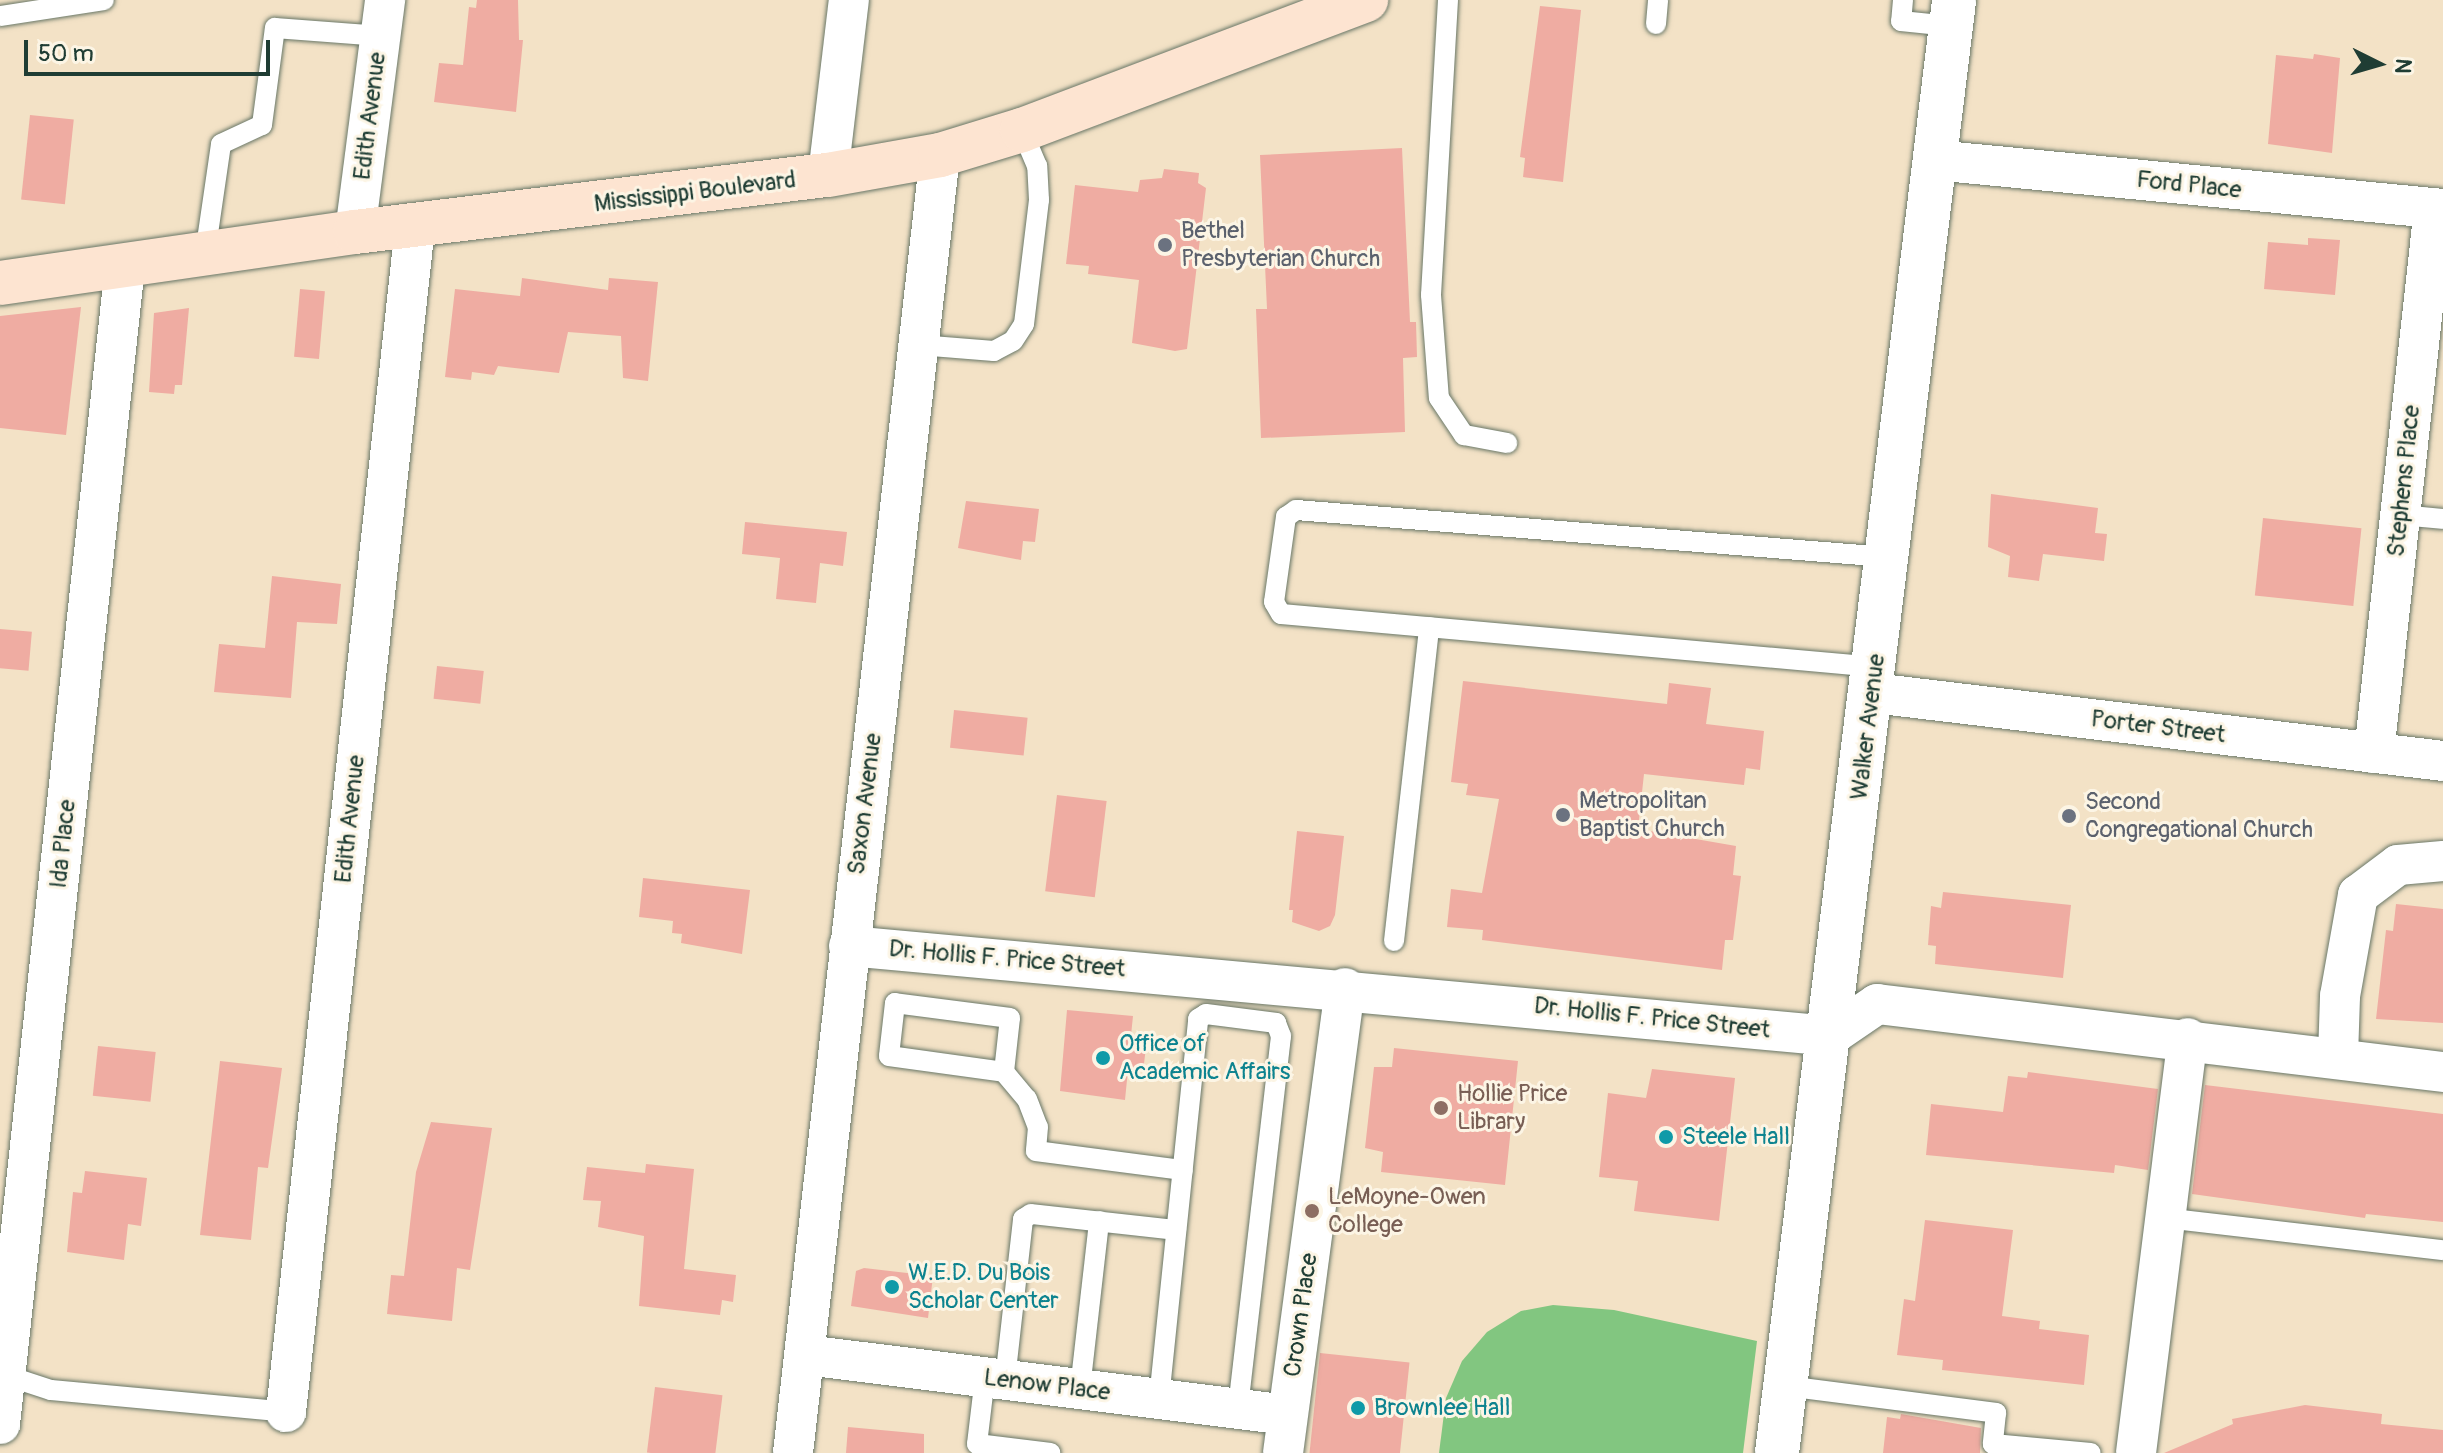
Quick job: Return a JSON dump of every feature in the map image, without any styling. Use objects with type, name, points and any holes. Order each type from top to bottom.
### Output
[{"type":"main road","name":"Mississippi Boulevard","points":[[0,283],[355,232],[828,175],[940,155],[1022,130],[1366,0]]},
{"type":"street","points":[[828,175],[849,0]]},
{"type":"street","name":"Walker Avenue","points":[[1777,1453],[1875,680],[1952,13]]},
{"type":"street","name":"Edith Avenue","points":[[355,232],[383,18]]},
{"type":"street","name":"Saxon Avenue","points":[[793,1453],[940,155]]},
{"type":"street","name":"Ford Place","points":[[1934,160],[2438,209]]},
{"type":"street","name":"Stephens Place","points":[[2374,753],[2438,209]]},
{"type":"street","name":"Edith Avenue","points":[[286,1412],[415,226]]},
{"type":"street","name":"Ida Place","points":[[0,1424],[125,265]]},
{"type":"street","name":"Porter Street","points":[[1875,680],[2443,761]]},
{"type":"street","points":[[2338,1057],[2340,996],[2358,895],[2398,865],[2443,861]]},
{"type":"street","name":"Dr. Hollis F. Price Street","points":[[849,946],[1345,988],[1830,1036]]},
{"type":"street","name":"Crown Place","points":[[1285,1434],[1345,988]]},
{"type":"street","points":[[1830,1036],[1877,1004],[2188,1038],[2443,1072]]},
{"type":"street","points":[[2136,1453],[2188,1038]]},
{"type":"street","name":"Lenow Place","points":[[806,1355],[1238,1408],[1285,1434]]},
{"type":"lane","points":[[0,16],[104,0]]},
{"type":"lane","points":[[1448,0],[1431,295],[1439,398],[1464,435],[1507,443]]},
{"type":"lane","points":[[1656,24],[1658,0]]},
{"type":"lane","points":[[1903,0],[1901,21],[1952,13]]},
{"type":"lane","points":[[205,254],[221,144],[262,125],[275,28],[383,18]]},
{"type":"lane","points":[[919,345],[994,351],[1013,341],[1024,324],[1039,200],[1037,166],[1022,130]]},
{"type":"lane","points":[[1875,680],[1429,627],[1281,614],[1274,602],[1286,517],[1296,510],[1887,557]]},
{"type":"lane","points":[[2400,515],[2443,519]]},
{"type":"lane","points":[[1394,941],[1429,627]]},
{"type":"lane","points":[[1004,1072],[1010,1018],[895,1003],[889,1056],[1004,1072],[1027,1099],[1038,1127],[1036,1151],[1183,1170]]},
{"type":"lane","points":[[1159,1399],[1198,1019],[1206,1014],[1276,1023],[1281,1036],[1238,1408]]},
{"type":"lane","points":[[1050,1453],[977,1444],[995,1378],[1023,1219],[1031,1214],[1176,1230]]},
{"type":"lane","points":[[2165,1218],[2443,1250]]},
{"type":"lane","points":[[1080,1389],[1099,1221]]},
{"type":"lane","points":[[5,1375],[51,1390],[286,1412]]},
{"type":"lane","points":[[1786,1386],[1996,1413],[1993,1444],[2091,1453]]},
{"type":"green space","points":[[1553,1305],[1614,1310],[1757,1341],[1743,1453],[1439,1453],[1446,1398],[1462,1361],[1487,1332],[1521,1311]]},
{"type":"building","points":[[477,0],[518,0],[519,40],[523,40],[516,112],[434,102],[439,63],[463,65],[469,7],[476,8]]},
{"type":"building","points":[[1540,6],[1581,10],[1563,182],[1523,177],[1525,158],[1520,157]]},
{"type":"building","points":[[2314,54],[2340,58],[2332,153],[2268,144],[2276,55],[2313,59]]},
{"type":"building","points":[[30,115],[74,120],[65,204],[21,200]]},
{"type":"building","points":[[1402,148],[1410,322],[1416,322],[1417,357],[1403,358],[1405,432],[1261,438],[1256,309],[1267,309],[1260,155]]},
{"type":"building","points":[[1164,169],[1199,173],[1198,183],[1206,188],[1187,349],[1175,351],[1132,343],[1139,280],[1088,274],[1089,266],[1066,264],[1075,185],[1138,192],[1140,180],[1162,178]]},
{"type":"building","points":[[2308,238],[2340,240],[2335,295],[2264,289],[2268,242],[2308,245]]},
{"type":"building","points":[[522,278],[608,290],[609,278],[658,282],[648,381],[623,378],[621,336],[568,332],[559,373],[498,366],[494,375],[472,372],[471,380],[445,377],[455,289],[520,296]]},
{"type":"building","points":[[300,289],[325,291],[319,359],[294,357]]},
{"type":"building","points":[[81,307],[66,435],[0,428],[0,316]]},
{"type":"building","points":[[189,308],[182,385],[175,385],[174,394],[149,392],[154,313]]},
{"type":"building","points":[[1991,494],[2098,508],[2095,533],[2107,534],[2104,561],[2043,554],[2039,581],[2008,577],[2010,556],[1988,547]]},
{"type":"building","points":[[966,501],[1039,509],[1035,542],[1023,541],[1021,560],[958,548]]},
{"type":"building","points":[[2263,518],[2361,528],[2353,606],[2255,596]]},
{"type":"building","points":[[745,522],[847,532],[843,566],[820,563],[816,603],[776,599],[780,558],[742,554]]},
{"type":"building","points":[[272,576],[341,584],[337,624],[297,622],[291,698],[214,692],[219,644],[265,648]]},
{"type":"building","points":[[0,629],[32,632],[28,671],[0,668]]},
{"type":"building","points":[[437,666],[484,671],[480,704],[434,699]]},
{"type":"building","name":"Metropolitan Baptist Church","points":[[1463,681],[1667,704],[1669,683],[1711,688],[1706,724],[1764,731],[1760,770],[1746,768],[1744,785],[1644,774],[1638,829],[1736,846],[1733,875],[1741,876],[1733,940],[1725,940],[1722,970],[1482,940],[1483,930],[1447,927],[1451,889],[1482,893],[1499,799],[1466,795],[1468,784],[1451,782]]},
{"type":"building","points":[[954,710],[1028,718],[1024,756],[950,748]]},
{"type":"building","points":[[1057,795],[1107,801],[1095,897],[1045,891]]},
{"type":"building","points":[[1297,831],[1344,836],[1335,915],[1330,926],[1319,931],[1292,922],[1293,910],[1289,910]]},
{"type":"building","points":[[643,878],[750,890],[742,954],[681,943],[682,934],[672,933],[673,921],[639,917]]},
{"type":"building","points":[[1943,892],[2071,905],[2063,978],[1935,964],[1936,946],[1928,945],[1931,906],[1941,908]]},
{"type":"building","points":[[2396,904],[2443,909],[2443,1023],[2376,1019],[2386,930],[2393,931]]},
{"type":"building","name":"Office of Academic Affairs","points":[[1067,1010],[1133,1016],[1130,1045],[1146,1047],[1143,1072],[1128,1070],[1125,1100],[1060,1091]]},
{"type":"building","points":[[98,1046],[156,1052],[150,1102],[93,1096]]},
{"type":"building","name":"Hollie Price Library","points":[[1394,1048],[1518,1061],[1505,1185],[1381,1172],[1383,1152],[1365,1148],[1374,1067],[1392,1067]]},
{"type":"building","points":[[220,1061],[282,1068],[268,1168],[258,1167],[251,1240],[200,1235]]},
{"type":"building","name":"Steele Hall","points":[[1652,1069],[1735,1078],[1719,1221],[1634,1211],[1638,1181],[1599,1177],[1608,1093],[1646,1098]]},
{"type":"building","points":[[2028,1072],[2158,1089],[2148,1170],[2115,1165],[2114,1173],[1926,1155],[1931,1104],[2003,1112],[2008,1076],[2027,1078]]},
{"type":"building","points":[[2205,1085],[2443,1114],[2443,1222],[2366,1214],[2365,1218],[2192,1194]]},
{"type":"building","points":[[431,1122],[492,1128],[470,1270],[457,1268],[452,1321],[387,1314],[391,1275],[404,1276],[416,1172]]},
{"type":"building","points":[[646,1164],[694,1169],[684,1269],[736,1275],[733,1302],[722,1300],[720,1315],[639,1306],[644,1236],[598,1227],[601,1201],[583,1200],[587,1167],[645,1173]]},
{"type":"building","points":[[85,1171],[147,1178],[141,1226],[128,1224],[124,1260],[67,1252],[73,1192],[82,1193]]},
{"type":"building","points":[[1925,1220],[2013,1230],[2002,1316],[2040,1321],[2039,1329],[2089,1335],[2084,1385],[1942,1370],[1943,1360],[1897,1355],[1904,1299],[1915,1301]]},
{"type":"building","name":"W.E.D. Du Bois Scholar Center","points":[[864,1268],[933,1276],[928,1318],[851,1306],[856,1271]]},
{"type":"building","name":"Brownlee Hall","points":[[1320,1353],[1410,1362],[1400,1453],[1309,1453]]},
{"type":"building","points":[[655,1387],[722,1395],[715,1453],[647,1453]]},
{"type":"building","points":[[2305,1405],[2382,1414],[2381,1424],[2443,1430],[2443,1453],[2164,1453],[2233,1424],[2232,1419]]},
{"type":"building","points":[[1901,1414],[1981,1428],[1980,1453],[1883,1453],[1887,1417],[1900,1419]]},
{"type":"building","points":[[848,1427],[924,1434],[924,1453],[846,1453]]},
{"type":"place","name":"Bethel Presbyterian Church","points":[[1165,245]]},
{"type":"place","name":"Metropolitan Baptist Church","points":[[1563,815]]},
{"type":"place","name":"Second Congregational Church","points":[[2069,816]]},
{"type":"place","name":"Office of Academic Affairs","points":[[1103,1058]]},
{"type":"place","name":"Hollie Price Library","points":[[1441,1108]]},
{"type":"place","name":"Steele Hall","points":[[1666,1137]]},
{"type":"place","name":"LeMoyne-Owen College","points":[[1312,1211]]},
{"type":"place","name":"W.E.D. Du Bois Scholar Center","points":[[892,1287]]},
{"type":"place","name":"Brownlee Hall","points":[[1358,1408]]}]
